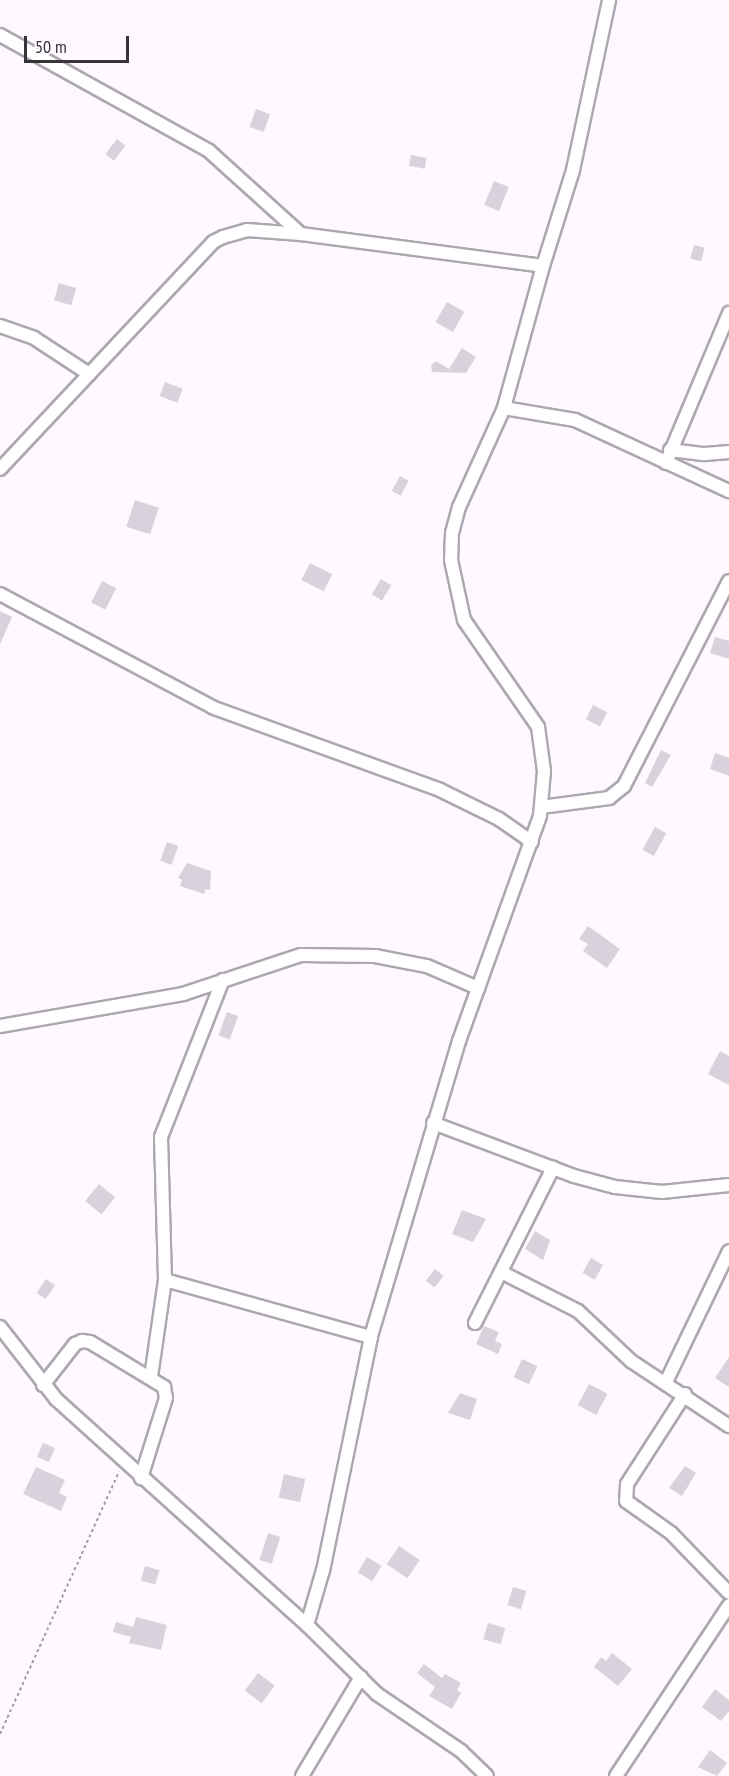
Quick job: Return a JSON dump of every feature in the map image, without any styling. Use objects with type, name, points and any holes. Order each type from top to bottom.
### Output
[{"type":"street","points":[[307,1625],[323,1570],[371,1337],[433,1123],[477,988],[532,842],[541,807],[543,748],[538,727],[464,620],[451,560],[452,533],[459,507],[504,408],[543,266],[573,170],[609,0]]},
{"type":"street","points":[[0,35],[209,151],[301,234]]},
{"type":"street","points":[[0,469],[213,242],[247,230],[301,234],[543,266]]},
{"type":"street","points":[[666,463],[729,313]]},
{"type":"street","points":[[0,326],[34,338],[89,374]]},
{"type":"street","points":[[504,408],[576,420],[729,491]]},
{"type":"street","points":[[670,450],[705,454],[729,452]]},
{"type":"street","points":[[541,807],[609,798],[624,786],[729,581]]},
{"type":"street","points":[[0,594],[214,708],[440,790],[499,819],[532,842]]},
{"type":"street","points":[[0,1026],[183,994],[301,955],[375,956],[427,966],[477,988]]},
{"type":"street","points":[[151,1377],[165,1280],[161,1137],[223,980]]},
{"type":"street","points":[[433,1123],[553,1168],[615,1187],[662,1192],[729,1185]]},
{"type":"street","points":[[475,1323],[553,1168]]},
{"type":"street","points":[[666,1382],[729,1251]]},
{"type":"street","points":[[501,1272],[578,1311],[631,1361],[685,1394],[729,1426]]},
{"type":"street","points":[[165,1280],[371,1337]]},
{"type":"street","points":[[0,1326],[43,1385],[124,1463],[307,1625],[377,1694],[461,1751],[487,1776]]},
{"type":"street","points":[[43,1385],[75,1344],[82,1341],[151,1377],[164,1387],[166,1395],[141,1478]]},
{"type":"street","points":[[685,1394],[627,1484],[626,1500],[671,1533],[729,1593]]},
{"type":"street","points":[[616,1776],[729,1605]]},
{"type":"street","points":[[302,1776],[361,1677]]},
{"type":"path","points":[[0,1734],[124,1463]]},
{"type":"building","points":[[256,109],[270,114],[264,132],[250,127]]},
{"type":"building","points":[[117,139],[126,146],[114,161],[105,154]]},
{"type":"building","points":[[411,155],[427,158],[425,169],[409,166]]},
{"type":"building","points":[[494,181],[509,187],[499,211],[484,205]]},
{"type":"building","points":[[694,245],[705,248],[701,261],[690,259]]},
{"type":"building","points":[[59,283],[76,288],[71,305],[54,300]]},
{"type":"building","points":[[447,302],[464,312],[453,332],[436,322]]},
{"type":"building","points":[[462,348],[476,357],[466,373],[432,372],[431,365],[436,361],[449,369]]},
{"type":"building","points":[[165,382],[183,389],[177,403],[160,396]]},
{"type":"building","points":[[400,476],[409,481],[401,496],[392,491]]},
{"type":"building","points":[[135,500],[159,508],[150,534],[126,527]]},
{"type":"building","points":[[310,563],[332,574],[324,591],[301,580]]},
{"type":"building","points":[[381,579],[391,585],[382,601],[372,594]]},
{"type":"building","points":[[102,581],[116,588],[105,610],[91,602]]},
{"type":"building","points":[[0,611],[12,617],[0,644]]},
{"type":"building","points":[[715,637],[729,641],[729,659],[710,653]]},
{"type":"building","points":[[593,705],[607,712],[600,727],[586,719]]},
{"type":"building","points":[[661,750],[671,755],[652,787],[645,783]]},
{"type":"building","points":[[715,753],[729,758],[729,776],[710,769]]},
{"type":"building","points":[[655,827],[666,833],[654,856],[642,850]]},
{"type":"building","points":[[167,842],[178,846],[171,865],[160,861]]},
{"type":"building","points":[[187,863],[211,871],[210,890],[206,889],[204,894],[180,886],[182,880],[178,878]]},
{"type":"building","points":[[588,926],[620,949],[607,968],[583,951],[588,944],[579,939]]},
{"type":"building","points":[[227,1012],[238,1016],[230,1040],[218,1035]]},
{"type":"building","points":[[720,1051],[729,1056],[729,1085],[708,1074]]},
{"type":"building","points":[[99,1184],[115,1197],[101,1214],[85,1201]]},
{"type":"building","points":[[462,1210],[486,1219],[473,1242],[452,1234]]},
{"type":"building","points":[[535,1231],[550,1240],[543,1260],[525,1249]]},
{"type":"building","points":[[591,1258],[603,1265],[595,1280],[582,1273]]},
{"type":"building","points":[[435,1269],[444,1276],[434,1288],[426,1281]]},
{"type":"building","points":[[46,1279],[55,1285],[46,1299],[36,1293]]},
{"type":"building","points":[[484,1326],[499,1332],[495,1341],[502,1344],[498,1354],[476,1344]]},
{"type":"building","points":[[729,1357],[729,1387],[715,1378]]},
{"type":"building","points":[[522,1359],[537,1366],[529,1384],[514,1377]]},
{"type":"building","points":[[589,1384],[608,1394],[596,1415],[578,1405]]},
{"type":"building","points":[[460,1393],[477,1399],[470,1420],[448,1413]]},
{"type":"building","points":[[43,1443],[55,1448],[49,1462],[37,1457]]},
{"type":"building","points":[[685,1466],[696,1473],[682,1496],[669,1488]]},
{"type":"building","points":[[36,1467],[65,1480],[59,1493],[67,1497],[61,1511],[23,1494]]},
{"type":"building","points":[[284,1474],[305,1479],[300,1502],[279,1497]]},
{"type":"building","points":[[268,1533],[280,1537],[272,1564],[259,1560]]},
{"type":"building","points":[[399,1546],[420,1560],[407,1578],[387,1564]]},
{"type":"building","points":[[367,1557],[382,1566],[372,1581],[358,1572]]},
{"type":"building","points":[[145,1566],[159,1570],[155,1585],[141,1580]]},
{"type":"building","points":[[513,1587],[526,1591],[521,1609],[507,1605]]},
{"type":"building","points":[[136,1617],[167,1625],[161,1650],[129,1643],[131,1637],[113,1632],[116,1622],[133,1627]]},
{"type":"building","points":[[488,1623],[505,1628],[501,1644],[483,1639]]},
{"type":"building","points":[[612,1653],[632,1669],[618,1686],[594,1667],[601,1657],[606,1661]]},
{"type":"building","points":[[424,1664],[442,1678],[445,1674],[461,1683],[457,1690],[461,1693],[452,1709],[429,1696],[435,1687],[417,1673]]},
{"type":"building","points":[[258,1673],[275,1686],[262,1703],[245,1691]]},
{"type":"building","points":[[715,1689],[729,1700],[729,1711],[721,1721],[702,1707]]},
{"type":"building","points":[[710,1750],[727,1763],[717,1776],[698,1767]]}]
